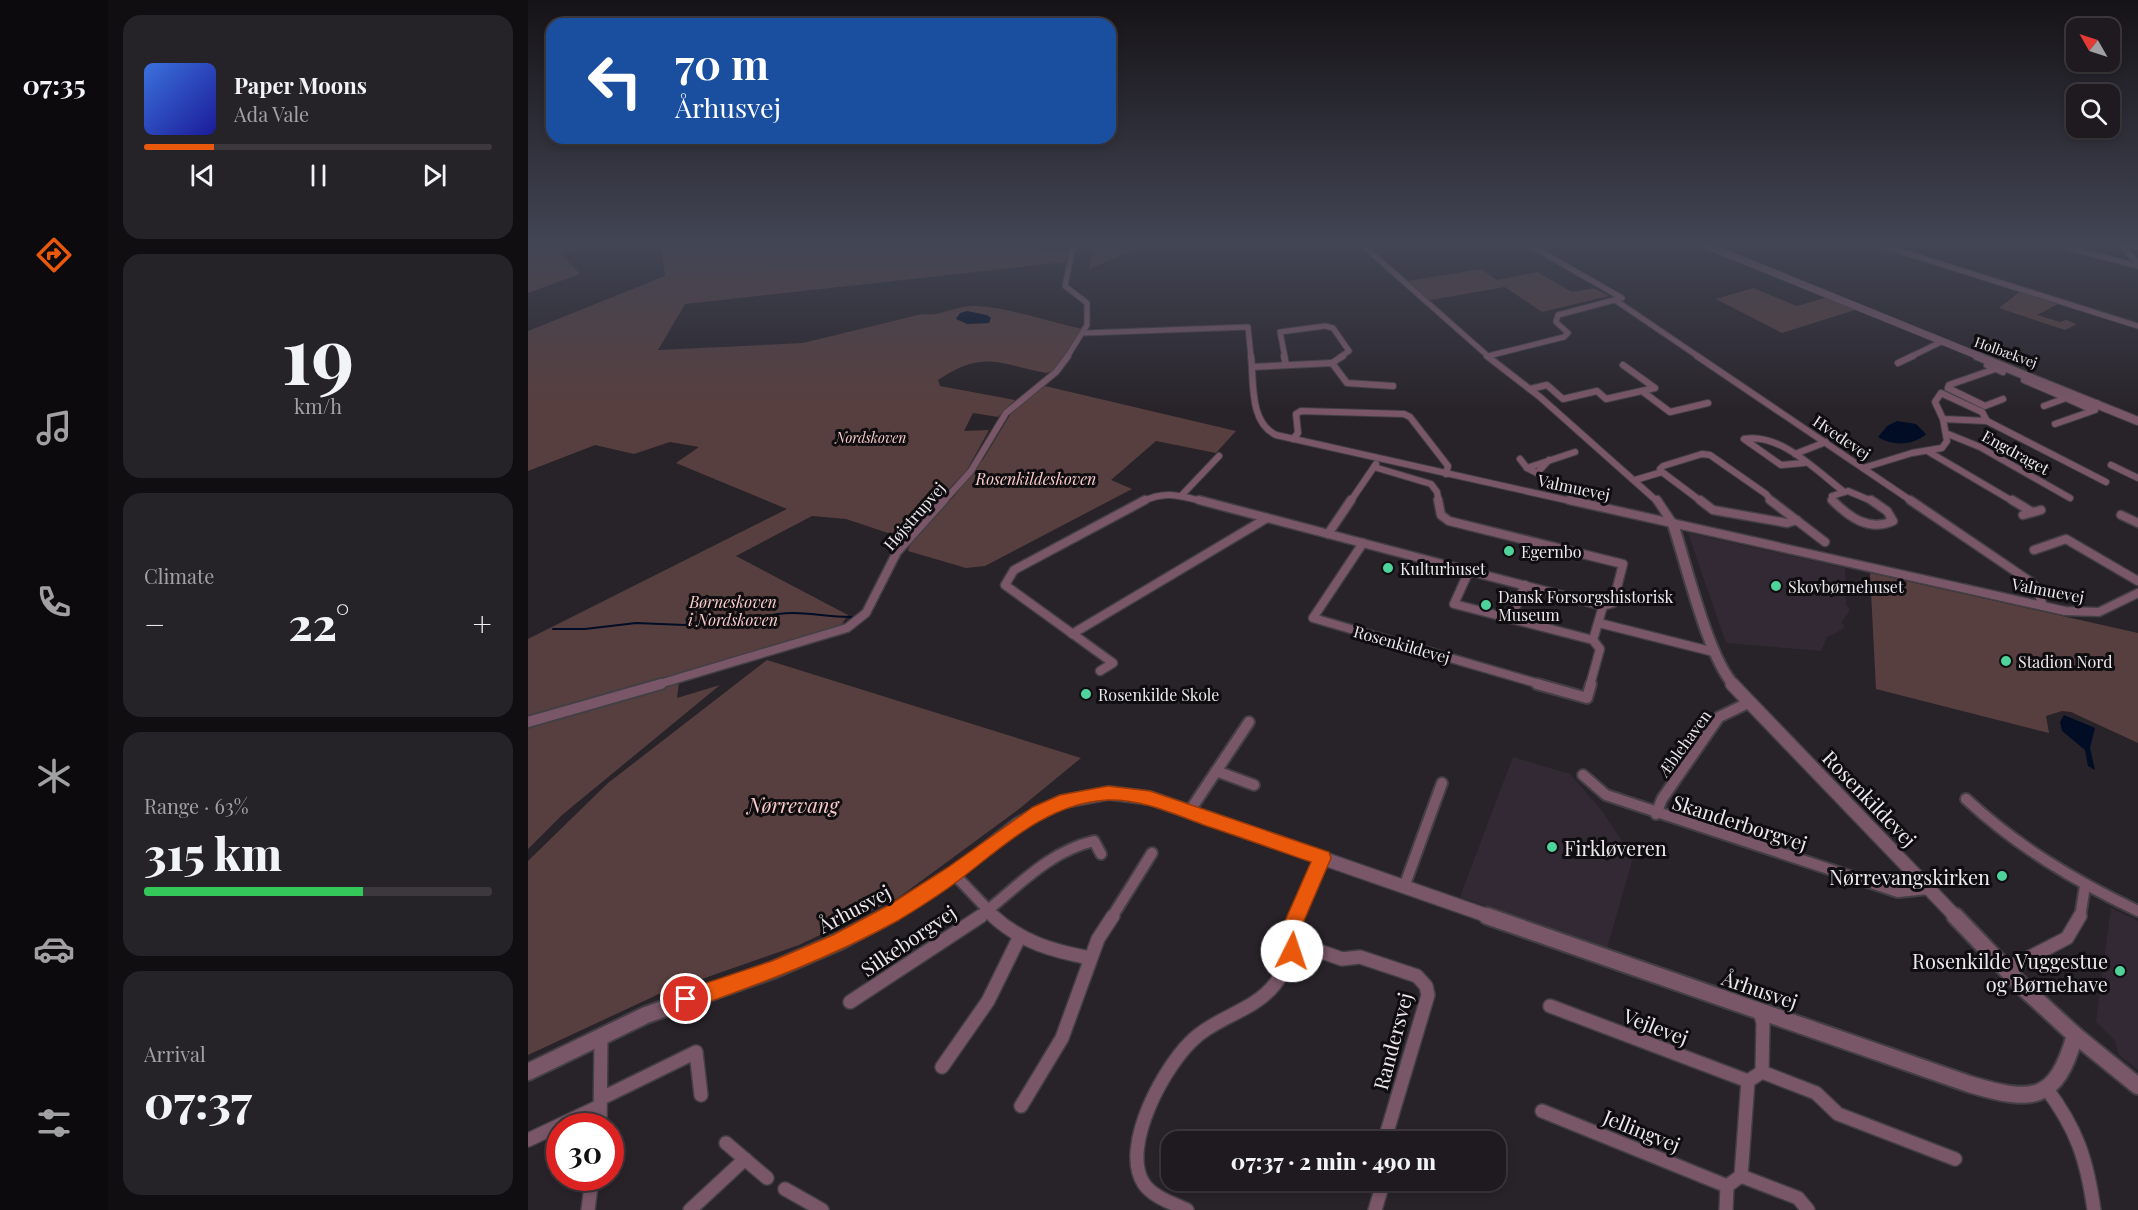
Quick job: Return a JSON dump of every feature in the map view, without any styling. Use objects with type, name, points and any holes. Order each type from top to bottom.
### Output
[{"type":"street","points":[[1081,298],[1087,303],[1085,333]]},
{"type":"street","name":"Rosenkildevej","points":[[1423,298],[1663,505],[1673,524],[1714,652],[1726,677],[1748,703],[2007,969],[2075,1035],[2138,1086]]},
{"type":"street","name":"Holbækvej","points":[[1835,298],[2138,421]]},
{"type":"street","points":[[2050,298],[2138,326]]},
{"type":"street","points":[[1488,356],[1564,337],[1568,333],[1556,322],[1558,315],[1618,299]]},
{"type":"street","name":"Hvedevej","points":[[1618,299],[2031,582],[2037,589],[2043,606]]},
{"type":"street","name":"Valmuevej","points":[[1085,333],[1245,326],[1249,328],[1260,425],[1276,435],[2043,606],[2090,613],[2108,609],[2138,593]]},
{"type":"street","points":[[1252,367],[1332,363],[1350,351],[1333,328],[1325,326],[1280,332],[1286,365]]},
{"type":"street","name":"Højstrupvej","points":[[528,722],[833,634],[858,621],[866,613],[897,552],[971,471],[1006,413],[1056,372],[1085,333]]},
{"type":"street","points":[[1898,363],[1941,342]]},
{"type":"street","points":[[1332,363],[1347,383],[1392,386]]},
{"type":"street","points":[[1623,365],[1655,388],[1642,391]]},
{"type":"street","points":[[1986,365],[2003,372]]},
{"type":"street","points":[[1863,468],[1912,453],[1929,452],[1944,446],[1948,434],[1935,402],[1948,388],[1948,385],[1995,369]]},
{"type":"street","points":[[2024,380],[2095,410],[2055,424]]},
{"type":"street","name":"Rosenkildevej","points":[[1530,389],[1547,385],[1563,399],[1597,391],[1606,399],[1642,391]]},
{"type":"street","points":[[1948,388],[1985,406],[2002,399]]},
{"type":"street","points":[[1642,391],[1670,412],[1708,403]]},
{"type":"street","name":"Engdraget","points":[[1941,393],[1982,412],[1987,421]]},
{"type":"street","points":[[2044,406],[2066,398]]},
{"type":"street","points":[[2086,407],[2097,403]]},
{"type":"street","points":[[1293,439],[1298,433],[1296,414],[1301,411],[1404,414],[1410,417],[1448,466],[1446,474]]},
{"type":"street","name":"Engdraget","points":[[1943,419],[1987,421],[2102,483],[2115,479]]},
{"type":"street","name":"Engdraget","points":[[1948,434],[1980,447],[2066,499],[2080,495]]},
{"type":"street","points":[[1804,463],[1787,467],[1778,464],[1744,439],[1751,436],[1760,438],[1795,454],[1844,492],[1851,492],[1868,499],[1890,514],[1893,521],[1876,527],[1863,524],[1831,499],[1832,496],[1844,492]]},
{"type":"street","points":[[1795,454],[1826,442]]},
{"type":"street","points":[[1520,459],[1527,468],[1538,473],[1551,459],[1575,452]]},
{"type":"street","points":[[1929,452],[2032,512]]},
{"type":"street","points":[[1797,520],[1787,523],[1713,510],[1660,469],[1663,466],[1702,454],[1714,456],[1766,494],[1770,500],[1797,520],[1825,542]]},
{"type":"street","points":[[1181,496],[1219,456]]},
{"type":"street","points":[[1328,534],[1380,459]]},
{"type":"street","points":[[2111,465],[2138,478]]},
{"type":"street","name":"Rosenkildevej","points":[[1363,543],[1313,618],[1587,698],[1600,649],[1593,640],[1603,606],[1613,603],[1623,564],[1449,521],[1441,515],[1437,492],[1431,484],[1374,467]]},
{"type":"street","points":[[1635,480],[1662,472]]},
{"type":"street","points":[[1100,671],[1113,663],[1007,589],[1005,585],[1010,573],[1151,495],[1163,493],[1603,606]]},
{"type":"street","points":[[2023,515],[2041,510]]},
{"type":"street","points":[[2121,515],[2138,523]]},
{"type":"street","points":[[1072,634],[1266,518]]},
{"type":"street","points":[[2034,550],[2068,538],[2138,581]]},
{"type":"street","points":[[1469,570],[1454,604],[1593,640]]},
{"type":"street","points":[[1511,619],[1525,585]]},
{"type":"street","points":[[1599,623],[1714,652]]},
{"type":"street","name":"Æblehaven","points":[[1656,814],[1662,799],[1719,717],[1748,703]]},
{"type":"street","points":[[1189,812],[1249,722]]},
{"type":"street","points":[[1216,771],[1254,785]]},
{"type":"street","name":"Skanderborgvej","points":[[1583,775],[1606,795],[1656,814],[1898,892],[1909,893],[1928,889]]},
{"type":"street","points":[[1404,887],[1442,783]]},
{"type":"street","name":"Århusvej","points":[[528,1072],[686,999],[773,970],[840,941],[895,911],[954,874],[1018,824],[1039,812],[1072,799],[1108,793],[1129,794],[1189,812],[1980,1087],[2002,1093],[2026,1094],[2046,1088]]},
{"type":"street","points":[[1966,799],[2018,845],[2085,886],[2138,911]]},
{"type":"street","name":"Silkeborgvej","points":[[850,1002],[987,911],[1030,874],[1083,843],[1094,841],[1101,854]]},
{"type":"street","points":[[1021,1106],[1062,1038],[1098,939],[1152,853]]},
{"type":"street","points":[[1187,1210],[1159,1197],[1144,1183],[1137,1166],[1137,1147],[1143,1123],[1183,1049],[1197,1036],[1266,995],[1276,983],[1292,951],[1290,930],[1322,858]]},
{"type":"street","name":"Silkeborgvej","points":[[954,874],[987,911],[1018,938],[1056,953],[1090,958]]},
{"type":"street","points":[[2007,969],[2067,938],[2074,931],[2079,922],[2085,886]]},
{"type":"street","points":[[942,1067],[988,1001],[1018,938]]},
{"type":"street","name":"Randersvej","points":[[1291,941],[1342,959],[1360,957],[1417,976],[1426,986],[1428,995],[1387,1131]]},
{"type":"street","name":"Vejlevej","points":[[1550,1006],[1748,1082]]},
{"type":"street","points":[[1760,1011],[1763,1023],[1762,1072]]},
{"type":"street","points":[[2075,1035],[2061,1072],[2046,1088],[2079,1137],[2087,1158],[2094,1210]]},
{"type":"street","points":[[601,1113],[602,1036]]},
{"type":"street","points":[[528,1140],[696,1052],[701,1095]]},
{"type":"street","points":[[1741,1176],[1748,1082],[1762,1072]]},
{"type":"street","points":[[1762,1072],[1816,1093],[1838,1114],[1955,1159]]},
{"type":"street","name":"Jellingvej","points":[[1542,1111],[1727,1186]]},
{"type":"street","points":[[726,1143],[767,1178]]},
{"type":"street","points":[[690,1210],[745,1159]]},
{"type":"street","points":[[1725,1210],[1727,1186],[1741,1176]]},
{"type":"street","points":[[1741,1176],[1798,1198],[1808,1210]]},
{"type":"street","points":[[785,1189],[819,1209]]},
{"type":"street","points":[[588,1210],[590,1191]]},
{"type":"street","points":[[1375,1210],[1381,1191]]},
{"type":"shaded area","name":"Skovbørnehuset","points":[[1688,533],[1845,568],[1846,604],[1850,610],[1841,623],[1844,625],[1843,629],[1827,637],[1821,651],[1726,643]]},
{"type":"shaded area","name":"Firkløveren","points":[[1513,757],[1570,774],[1602,811],[1633,858],[1607,948],[1460,897]]},
{"type":"shaded area","name":"Rosenkilde Vuggestue og Børnehave","points":[[2111,908],[2138,921],[2138,1070],[2119,1055],[2115,1041],[2096,1022]]},
{"type":"green space","name":"Nordskoven","points":[[609,298],[735,298],[685,304],[658,350],[803,343],[922,314],[935,314],[969,306],[1001,309],[1082,329],[1053,371],[1046,373],[990,361],[967,365],[938,380],[940,386],[1015,400],[998,417],[973,413],[964,431],[989,430],[967,470],[903,538],[846,519],[812,516],[736,556],[848,615],[839,628],[528,719],[528,639],[787,509],[676,463],[699,447],[670,442],[634,454],[595,445],[528,471],[528,331]]},
{"type":"green space","points":[[1522,298],[1599,298],[1542,312]]},
{"type":"green space","points":[[1779,298],[1797,306],[1823,298],[1832,298],[1858,309],[1782,333],[1716,299]]},
{"type":"green space","points":[[2011,298],[2045,298],[2060,303],[2037,315],[2077,324],[2065,330],[1999,308]]},
{"type":"green space","name":"Rosenkildeskoven","points":[[1045,386],[1236,431],[1216,453],[1156,441],[1111,480],[1132,489],[985,566],[966,568],[908,551],[910,544],[956,494],[984,458],[1013,410]]},
{"type":"green space","name":"Stadion Nord","points":[[1870,573],[2138,633],[2138,743],[2071,712],[2062,711],[2046,716],[2049,733],[1876,689]]},
{"type":"green space","name":"Nørrevang","points":[[767,660],[1081,758],[1019,809],[898,898],[799,945],[659,994],[528,1055],[528,861],[608,783]]},
{"type":"green space","points":[[679,682],[677,698],[720,685],[562,815],[528,849],[528,726]]},
{"type":"water","points":[[967,311],[987,315],[991,318],[989,323],[967,324],[956,319],[960,313]]},
{"type":"water","points":[[1897,421],[1916,424],[1926,434],[1909,443],[1890,442],[1878,437],[1887,426]]},
{"type":"water","points":[[2064,715],[2095,728],[2090,748],[2095,770],[2088,766],[2085,750],[2062,731],[2060,722]]},
{"type":"waterway","points":[[761,617],[786,613],[852,617]]},
{"type":"waterway","points":[[553,629],[585,629],[636,623],[685,625],[721,617],[735,618]]},
{"type":"place","name":"Egernbo","points":[[1509,551]]},
{"type":"place","name":"Kulturhuset","points":[[1388,568]]},
{"type":"place","name":"Skovbørnehuset","points":[[1776,586]]},
{"type":"place","name":"Dansk Forsorgshistorisk Museum","points":[[1486,605]]},
{"type":"place","name":"Stadion Nord","points":[[2006,661]]},
{"type":"place","name":"Rosenkilde Skole","points":[[1086,694]]},
{"type":"place","name":"Firkløveren","points":[[1552,847]]},
{"type":"place","name":"Nørrevangskirken","points":[[2002,876]]},
{"type":"place","name":"Rosenkilde Vuggestue og Børnehave","points":[[2120,971]]},
{"type":"route","points":[[686,999],[773,970],[840,941],[895,911],[954,874],[1018,824],[1039,812],[1060,802],[1108,793],[1150,798],[1322,858],[1290,930],[1292,951]]},
{"type":"park label","name":"Børneskoven i Nordskoven","points":[[733,610]]}]
